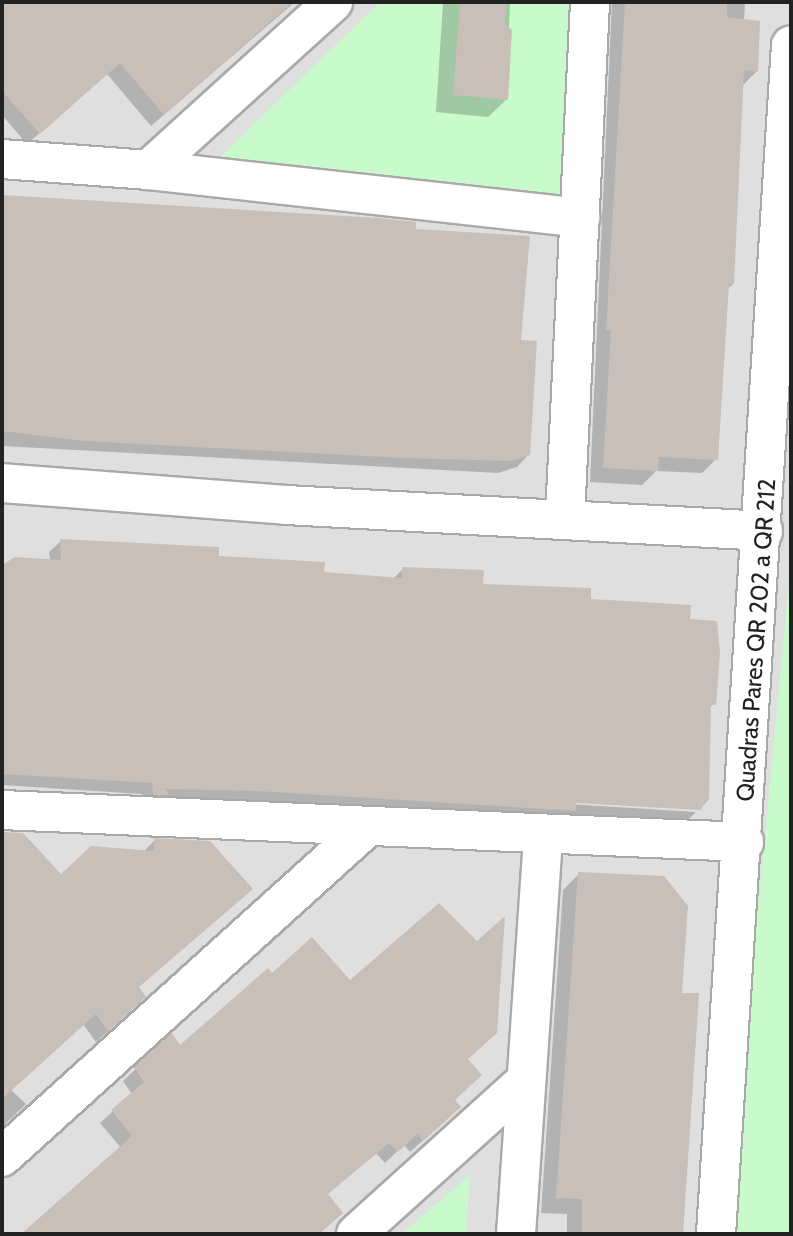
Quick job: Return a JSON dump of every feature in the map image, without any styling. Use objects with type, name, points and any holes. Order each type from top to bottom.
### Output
[{"type":"street","points":[[148,170],[333,2]]},
{"type":"street","points":[[565,517],[590,2]]},
{"type":"street","name":"Quadras Pares QR 202 a QR 212","points":[[716,1234],[744,842],[791,45]]},
{"type":"street","points":[[2,159],[148,170],[580,218]]},
{"type":"street","points":[[2,483],[286,505],[565,517],[763,531]]},
{"type":"street","points":[[2,810],[744,842]]},
{"type":"street","points":[[2,1157],[368,827]]},
{"type":"street","points":[[516,1234],[524,1082],[543,834]]},
{"type":"street","points":[[356,1234],[524,1082]]},
{"type":"shaded area","points":[[2,2],[791,2],[791,1234],[2,1234]]},
{"type":"green space","points":[[380,2],[574,2],[568,205],[217,160]]},
{"type":"green space","points":[[791,562],[791,1234],[727,1234]]},
{"type":"green space","points":[[470,1175],[466,1234],[402,1234]]},
{"type":"building","points":[[2,2],[293,2],[164,115],[120,63],[40,134],[2,91]]},
{"type":"building","points":[[460,2],[507,2],[505,24],[512,30],[508,100],[453,95]]},
{"type":"building","points":[[625,2],[727,2],[727,17],[760,21],[758,72],[744,70],[734,284],[729,284],[718,460],[659,457],[658,471],[603,468],[611,330],[606,330]]},
{"type":"building","points":[[2,195],[378,218],[416,222],[416,229],[530,236],[521,340],[537,341],[530,455],[511,461],[402,458],[84,441],[2,431]]},
{"type":"building","points":[[60,539],[219,547],[219,556],[325,562],[324,572],[402,578],[402,567],[484,570],[483,584],[591,588],[591,599],[691,605],[690,619],[717,621],[720,653],[716,705],[711,704],[709,799],[700,810],[576,803],[576,811],[257,791],[164,789],[170,795],[153,795],[152,783],[2,774],[2,565],[15,557],[61,560]]},
{"type":"building","points":[[2,832],[23,833],[61,874],[91,846],[154,851],[154,838],[210,841],[253,889],[139,987],[146,997],[108,1031],[96,1014],[2,1099]]},
{"type":"building","points":[[578,872],[664,876],[688,906],[682,993],[699,993],[683,1234],[582,1234],[582,1199],[556,1198]]},
{"type":"building","points":[[439,903],[477,941],[505,916],[497,1033],[468,1059],[482,1075],[455,1100],[461,1107],[423,1141],[417,1134],[398,1152],[389,1143],[328,1194],[343,1213],[319,1234],[21,1234],[132,1136],[111,1110],[144,1082],[134,1067],[172,1033],[180,1045],[268,968],[272,973],[312,937],[350,980]]}]
